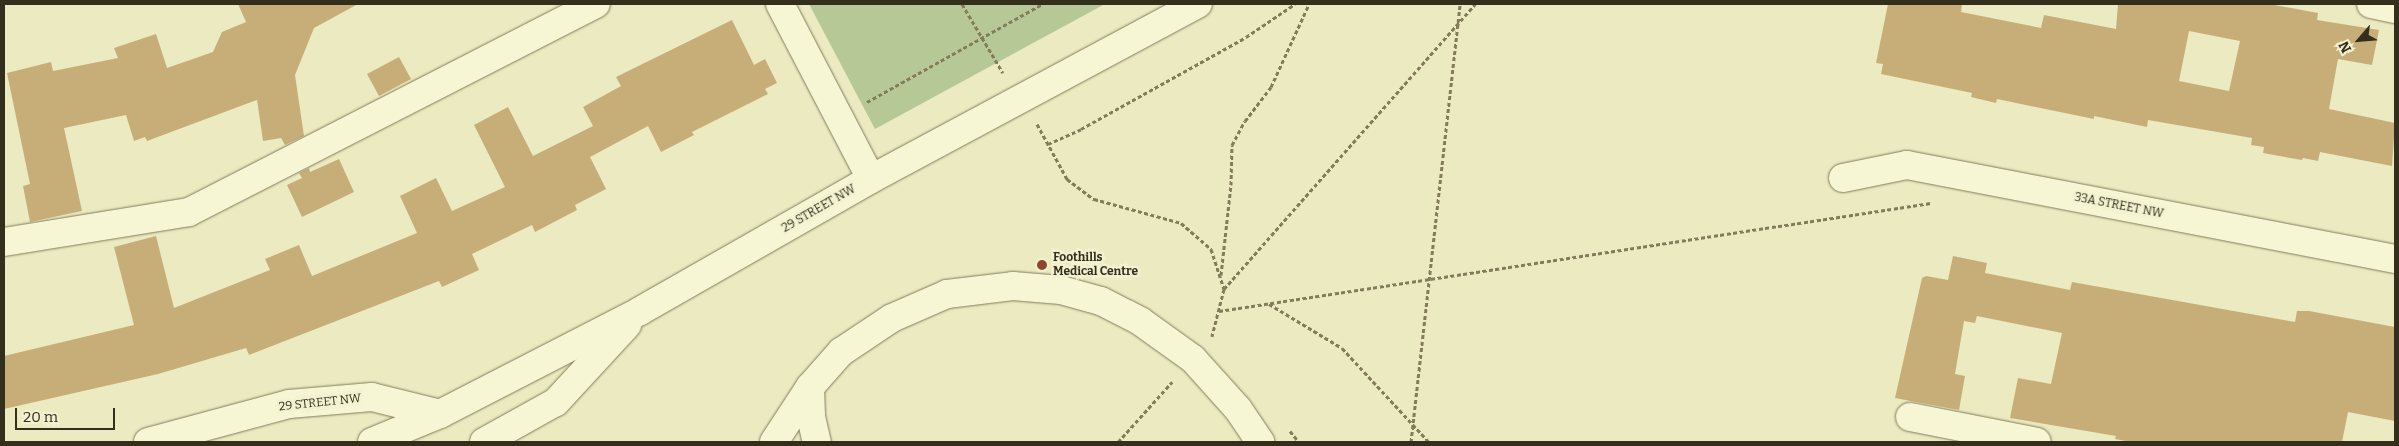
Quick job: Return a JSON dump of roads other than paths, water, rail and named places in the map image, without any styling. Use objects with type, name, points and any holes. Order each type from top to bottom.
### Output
[{"type":"street","points":[[4,242],[189,212],[596,4]]},
{"type":"street","points":[[780,4],[838,119],[871,179]]},
{"type":"street","name":"29 STREET NW","points":[[372,442],[440,414],[640,311],[871,179],[1198,4]]},
{"type":"street","points":[[2371,4],[2395,9]]},
{"type":"street","name":"33A STREET NW","points":[[1843,178],[1907,165],[2395,259]]},
{"type":"street","points":[[774,442],[810,387],[849,348],[892,318],[947,294],[1013,286],[1061,290],[1101,301],[1140,320],[1193,359],[1238,408],[1260,442]]},
{"type":"street","points":[[484,442],[556,402],[640,311]]},
{"type":"street","points":[[810,387],[811,417],[817,442]]},
{"type":"street","name":"29 STREET NW","points":[[148,442],[209,435],[230,418],[289,404],[372,398],[440,414]]},
{"type":"street","points":[[1910,417],[2037,442]]},
{"type":"place","name":"Foothills Medical Centre","points":[[1042,265]]}]
